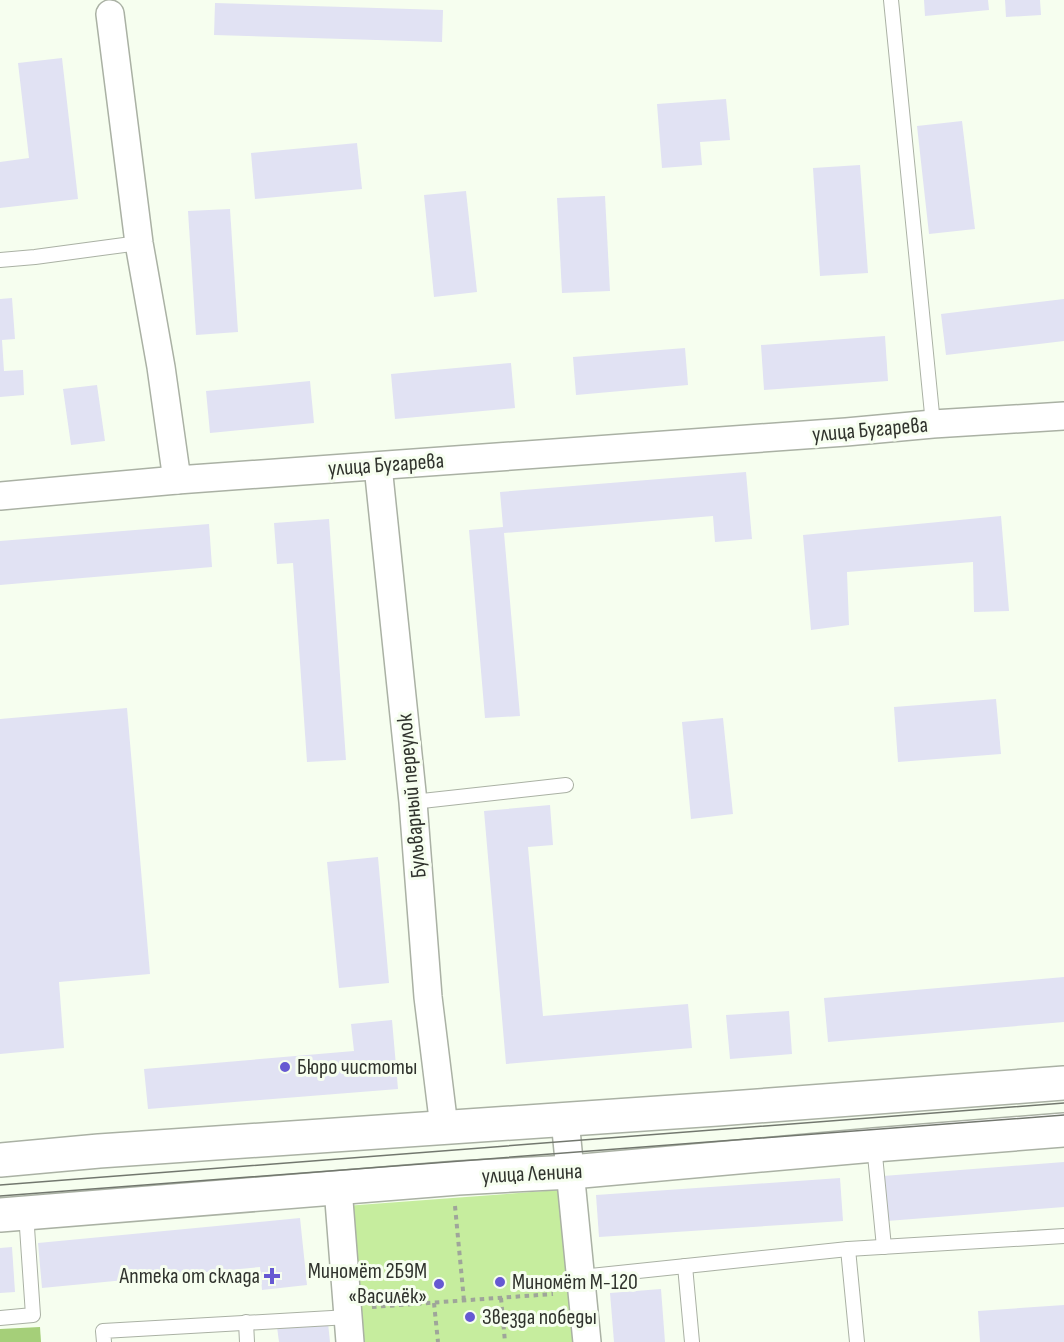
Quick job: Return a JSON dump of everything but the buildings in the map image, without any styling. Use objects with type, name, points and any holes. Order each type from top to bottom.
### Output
[{"type":"main road","points":[[0,1160],[110,1150],[1064,1083]]},
{"type":"main road","name":"улица Ленина","points":[[13,1214],[458,1178],[571,1173],[1064,1130]]},
{"type":"street","points":[[110,14],[139,243],[161,367],[177,480]]},
{"type":"street","name":"улица Бугарева","points":[[0,496],[177,480],[1064,416]]},
{"type":"street","name":"Бульварный переулок","points":[[378,466],[413,802],[428,997],[444,1127]]},
{"type":"street","points":[[565,1119],[587,1342]]},
{"type":"street","points":[[338,1188],[356,1322]]},
{"type":"lane","points":[[891,0],[933,424]]},
{"type":"lane","points":[[0,260],[139,243]]},
{"type":"lane","points":[[413,802],[566,786]]},
{"type":"lane","points":[[874,1145],[884,1247]]},
{"type":"lane","points":[[0,1318],[33,1315],[13,1214]]},
{"type":"lane","points":[[581,1277],[848,1249],[1064,1236]]},
{"type":"lane","points":[[848,1249],[857,1342]]},
{"type":"lane","points":[[685,1266],[692,1342]]},
{"type":"lane","points":[[104,1342],[103,1331],[246,1322],[356,1322]]},
{"type":"lane","points":[[246,1322],[247,1342]]},
{"type":"path","points":[[455,1206],[464,1301]]},
{"type":"path","points":[[356,1322],[434,1303],[553,1294]]},
{"type":"path","points":[[501,1298],[505,1342]]},
{"type":"path","points":[[434,1303],[438,1342]]},
{"type":"green space","points":[[573,1189],[587,1342],[354,1342],[345,1206]]},
{"type":"green space","points":[[40,1327],[41,1342],[0,1342],[0,1329]]},
{"type":"tram line","points":[[0,1185],[1064,1103]]},
{"type":"tram line","points":[[0,1196],[1064,1115]]},
{"type":"place","name":"Бюро чистоты","points":[[285,1067]]},
{"type":"place","name":"Аптека от склада","points":[[272,1276]]},
{"type":"place","name":"Миномёт М-120","points":[[500,1282]]},
{"type":"place","name":"Миномёт 2Б9М «Василёк»","points":[[439,1284]]},
{"type":"place","name":"Звезда победы","points":[[470,1317]]}]
